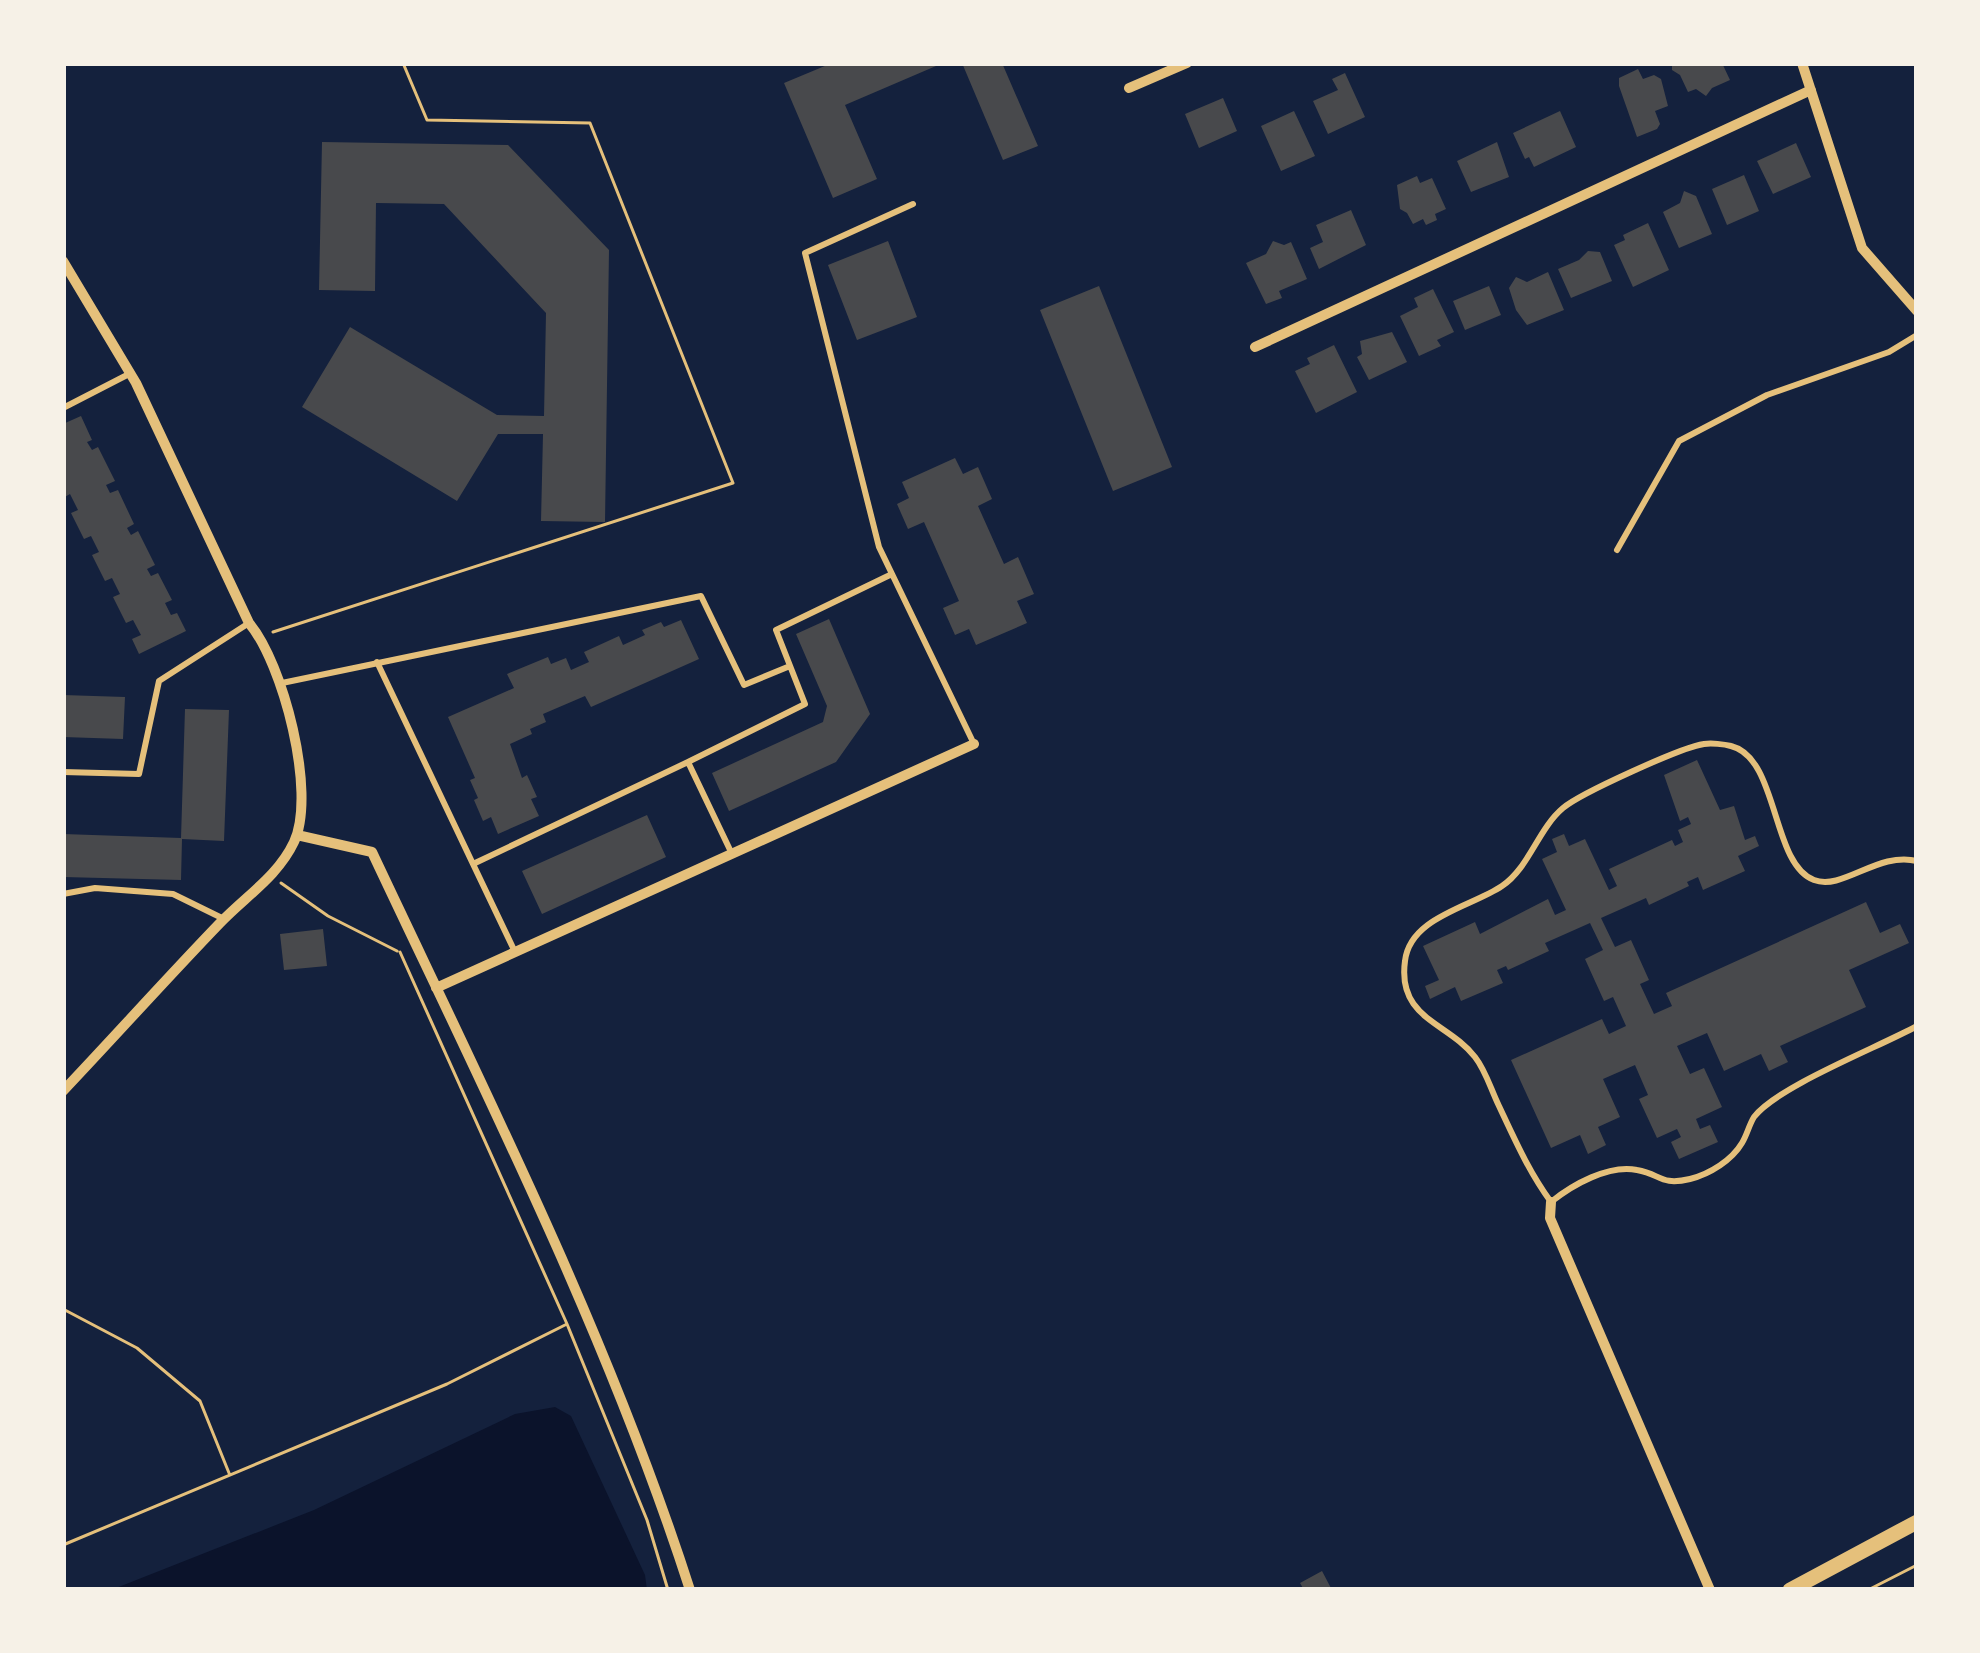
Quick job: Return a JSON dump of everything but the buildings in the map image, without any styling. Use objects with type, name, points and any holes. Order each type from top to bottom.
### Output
[{"type":"main road","points":[[1790,1590],[1917,1522]]},
{"type":"street","points":[[1129,88],[1187,63]]},
{"type":"street","points":[[1802,63],[1862,248],[1917,311]]},
{"type":"street","points":[[1255,347],[1811,90]]},
{"type":"street","points":[[63,260],[130,374],[282,683],[300,772],[297,835],[283,864],[224,919],[63,1091]]},
{"type":"street","points":[[436,988],[974,744]]},
{"type":"street","points":[[297,835],[372,852],[585,1312],[659,1494],[689,1590]]},
{"type":"street","points":[[1551,1202],[1550,1218],[1710,1590]]},
{"type":"lane","points":[[913,204],[805,253],[879,547],[974,744]]},
{"type":"lane","points":[[1617,550],[1679,441],[1767,395],[1889,352],[1917,335]]},
{"type":"lane","points":[[63,408],[130,374]]},
{"type":"lane","points":[[473,864],[806,704],[776,630],[892,574]]},
{"type":"lane","points":[[282,683],[701,596],[744,685],[790,666]]},
{"type":"lane","points":[[63,772],[139,774],[159,681],[249,623]]},
{"type":"lane","points":[[377,662],[515,952]]},
{"type":"lane","points":[[1917,861],[1896,856],[1819,882],[1799,872],[1753,760],[1735,746],[1702,744],[1564,807],[1505,885],[1441,917],[1411,940],[1404,962],[1409,997],[1423,1018],[1464,1045],[1479,1062],[1530,1174],[1551,1202],[1613,1170],[1639,1170],[1662,1182],[1692,1178],[1722,1165],[1740,1147],[1755,1115],[1784,1094],[1917,1026]]},
{"type":"lane","points":[[688,762],[732,854]]},
{"type":"lane","points":[[63,894],[95,888],[173,894],[224,919]]},
{"type":"path","points":[[260,637],[733,482],[590,123],[427,120],[403,63]]},
{"type":"path","points":[[271,875],[328,916],[425,965]]},
{"type":"path","points":[[400,952],[567,1324],[647,1520],[668,1590]]},
{"type":"path","points":[[63,1309],[137,1348],[200,1400],[230,1475]]},
{"type":"path","points":[[63,1545],[447,1384],[567,1324]]},
{"type":"path","points":[[1868,1590],[1917,1565]]},
{"type":"water","points":[[555,1407],[571,1416],[645,1575],[647,1590],[111,1590],[314,1510],[515,1414]]}]
